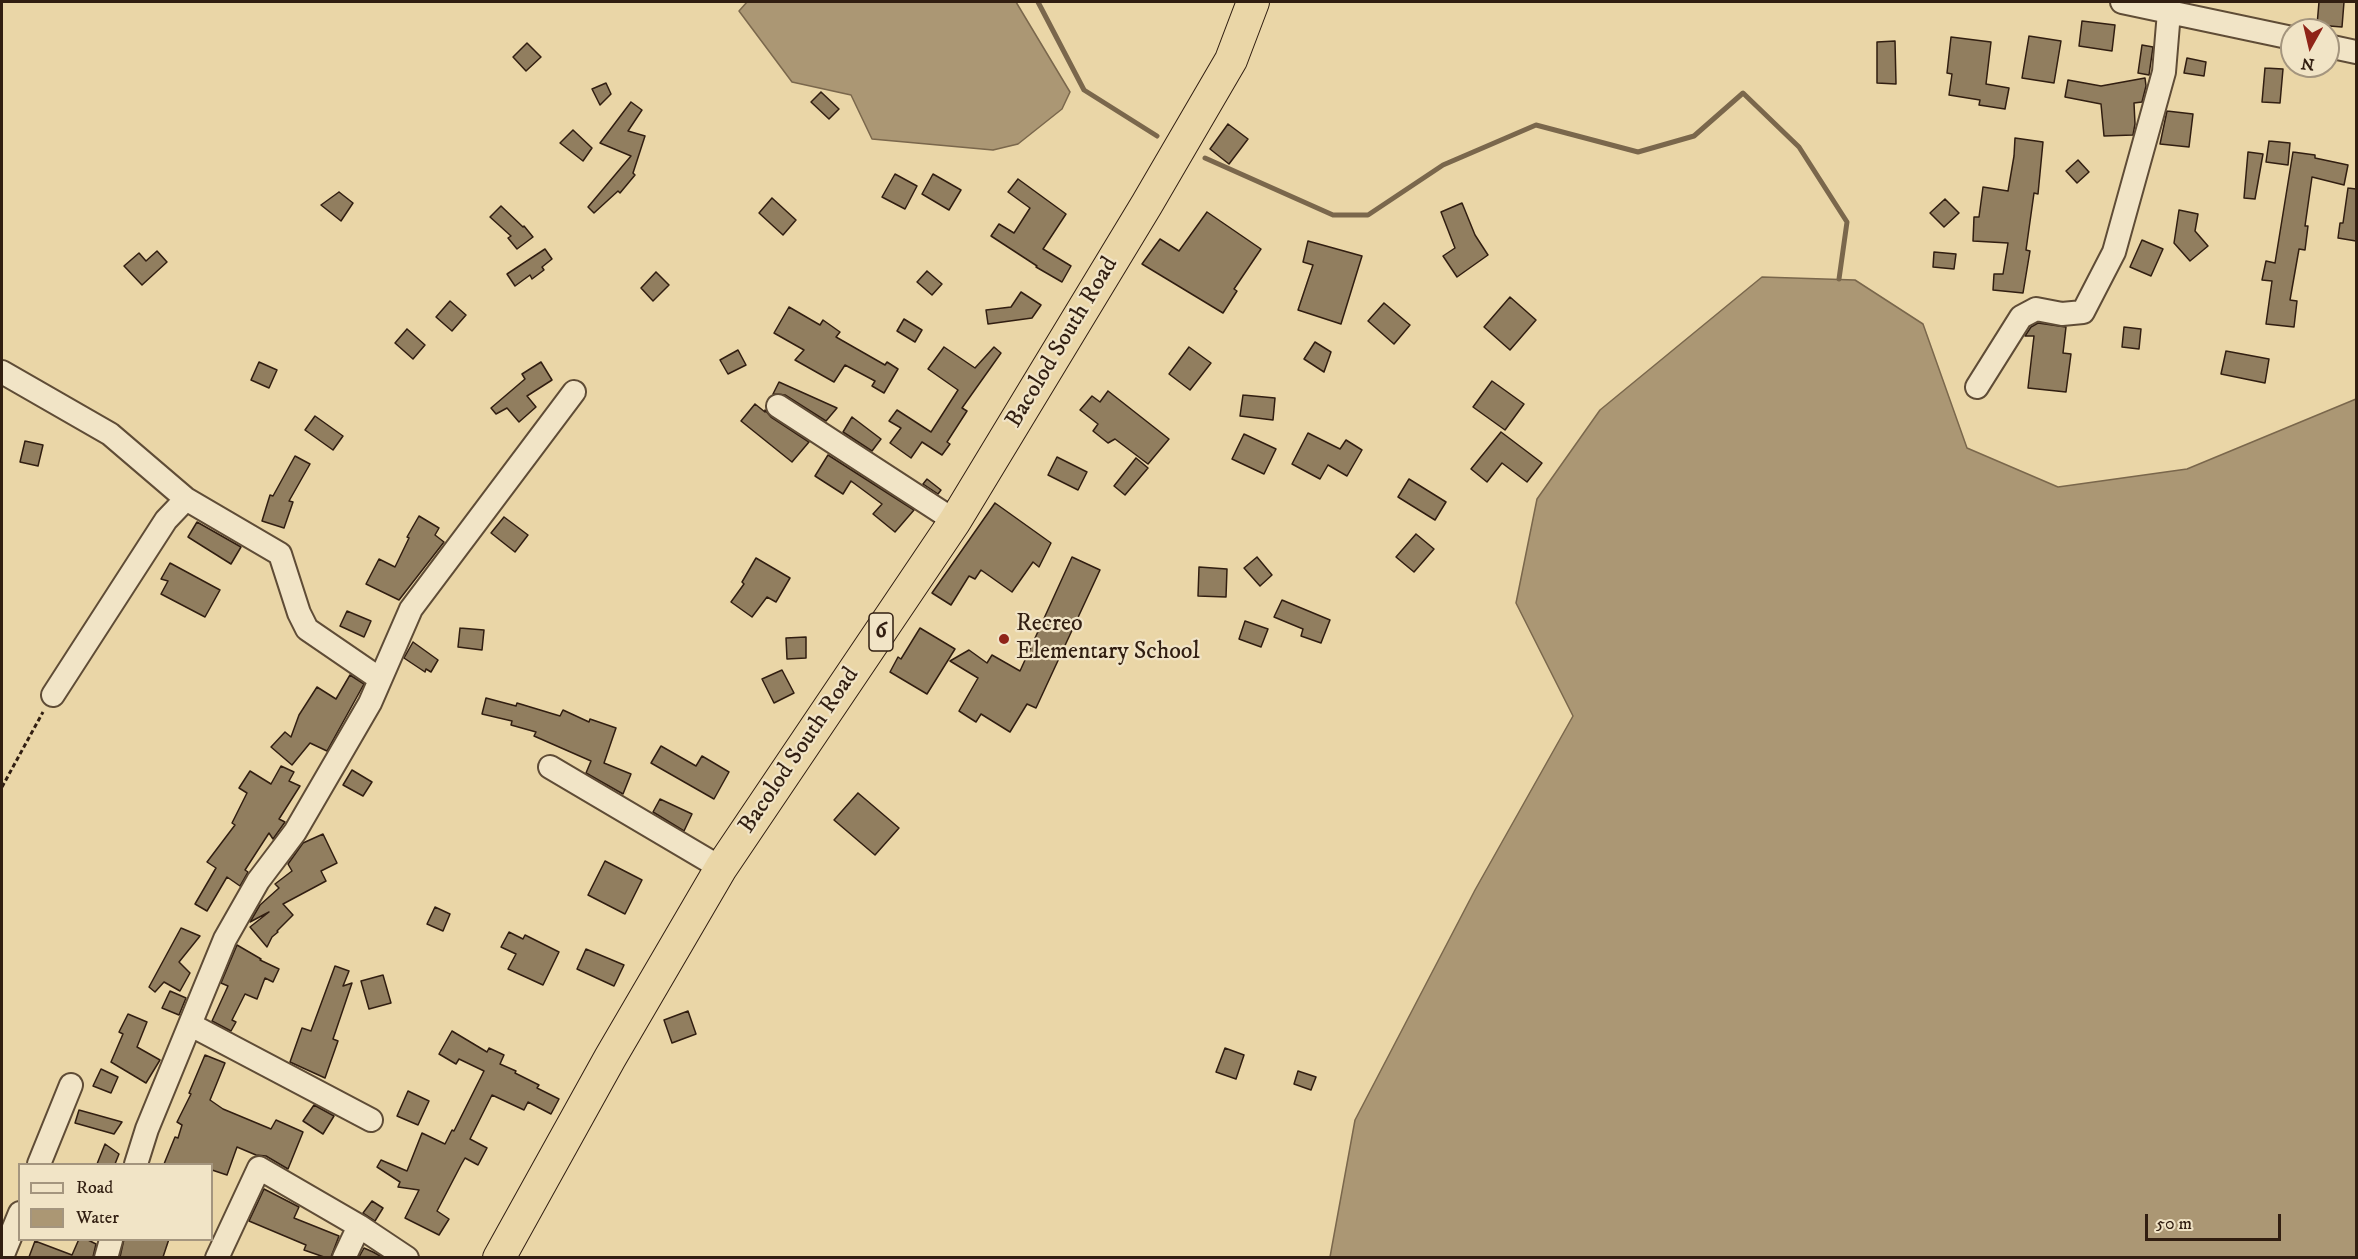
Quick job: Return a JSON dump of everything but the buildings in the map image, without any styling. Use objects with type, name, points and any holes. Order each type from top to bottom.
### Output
[{"type":"highway","name":"Bacolod South Road","points":[[499,1257],[720,868],[955,520],[1231,60],[1253,2]]},
{"type":"street","points":[[2122,2],[2280,35]]},
{"type":"street","points":[[1977,387],[2021,317],[2036,309],[2061,314],[2083,312],[2114,252],[2164,72],[2169,12]]},
{"type":"street","points":[[2340,48],[2356,52]]},
{"type":"street","points":[[2,372],[110,434],[186,499],[280,554],[299,613],[307,629],[380,680]]},
{"type":"street","points":[[136,1163],[147,1129],[225,939],[258,880],[295,832],[370,703],[411,609],[574,392]]},
{"type":"street","points":[[778,406],[955,520]]},
{"type":"street","points":[[53,694],[166,520],[186,499]]},
{"type":"street","points":[[550,767],[720,868]]},
{"type":"street","points":[[191,1025],[371,1120]]},
{"type":"street","points":[[39,1163],[71,1085]]},
{"type":"street","points":[[217,1257],[259,1168],[359,1226],[407,1257]]},
{"type":"street","points":[[2,1257],[18,1218]]},
{"type":"street","points":[[344,1257],[359,1226]]},
{"type":"street","points":[[106,1257],[110,1241]]},
{"type":"path","points":[[2,787],[53,694]]},
{"type":"water","points":[[747,2],[1016,2],[1070,92],[1062,109],[1018,144],[993,150],[872,139],[851,95],[792,82],[739,11]]},
{"type":"water","points":[[1762,277],[1855,280],[1923,324],[1967,448],[2058,487],[2187,469],[2356,399],[2356,1257],[1330,1257],[1355,1120],[1475,890],[1573,716],[1516,603],[1537,499],[1600,410]]},
{"type":"waterway","points":[[1038,2],[1084,90],[1157,136]]},
{"type":"waterway","points":[[1205,158],[1333,215],[1368,215],[1443,165],[1536,125],[1638,152],[1694,136],[1743,93],[1799,147],[1847,222],[1839,279]]},
{"type":"place","name":"Recreo Elementary School","points":[[1004,639]]}]
